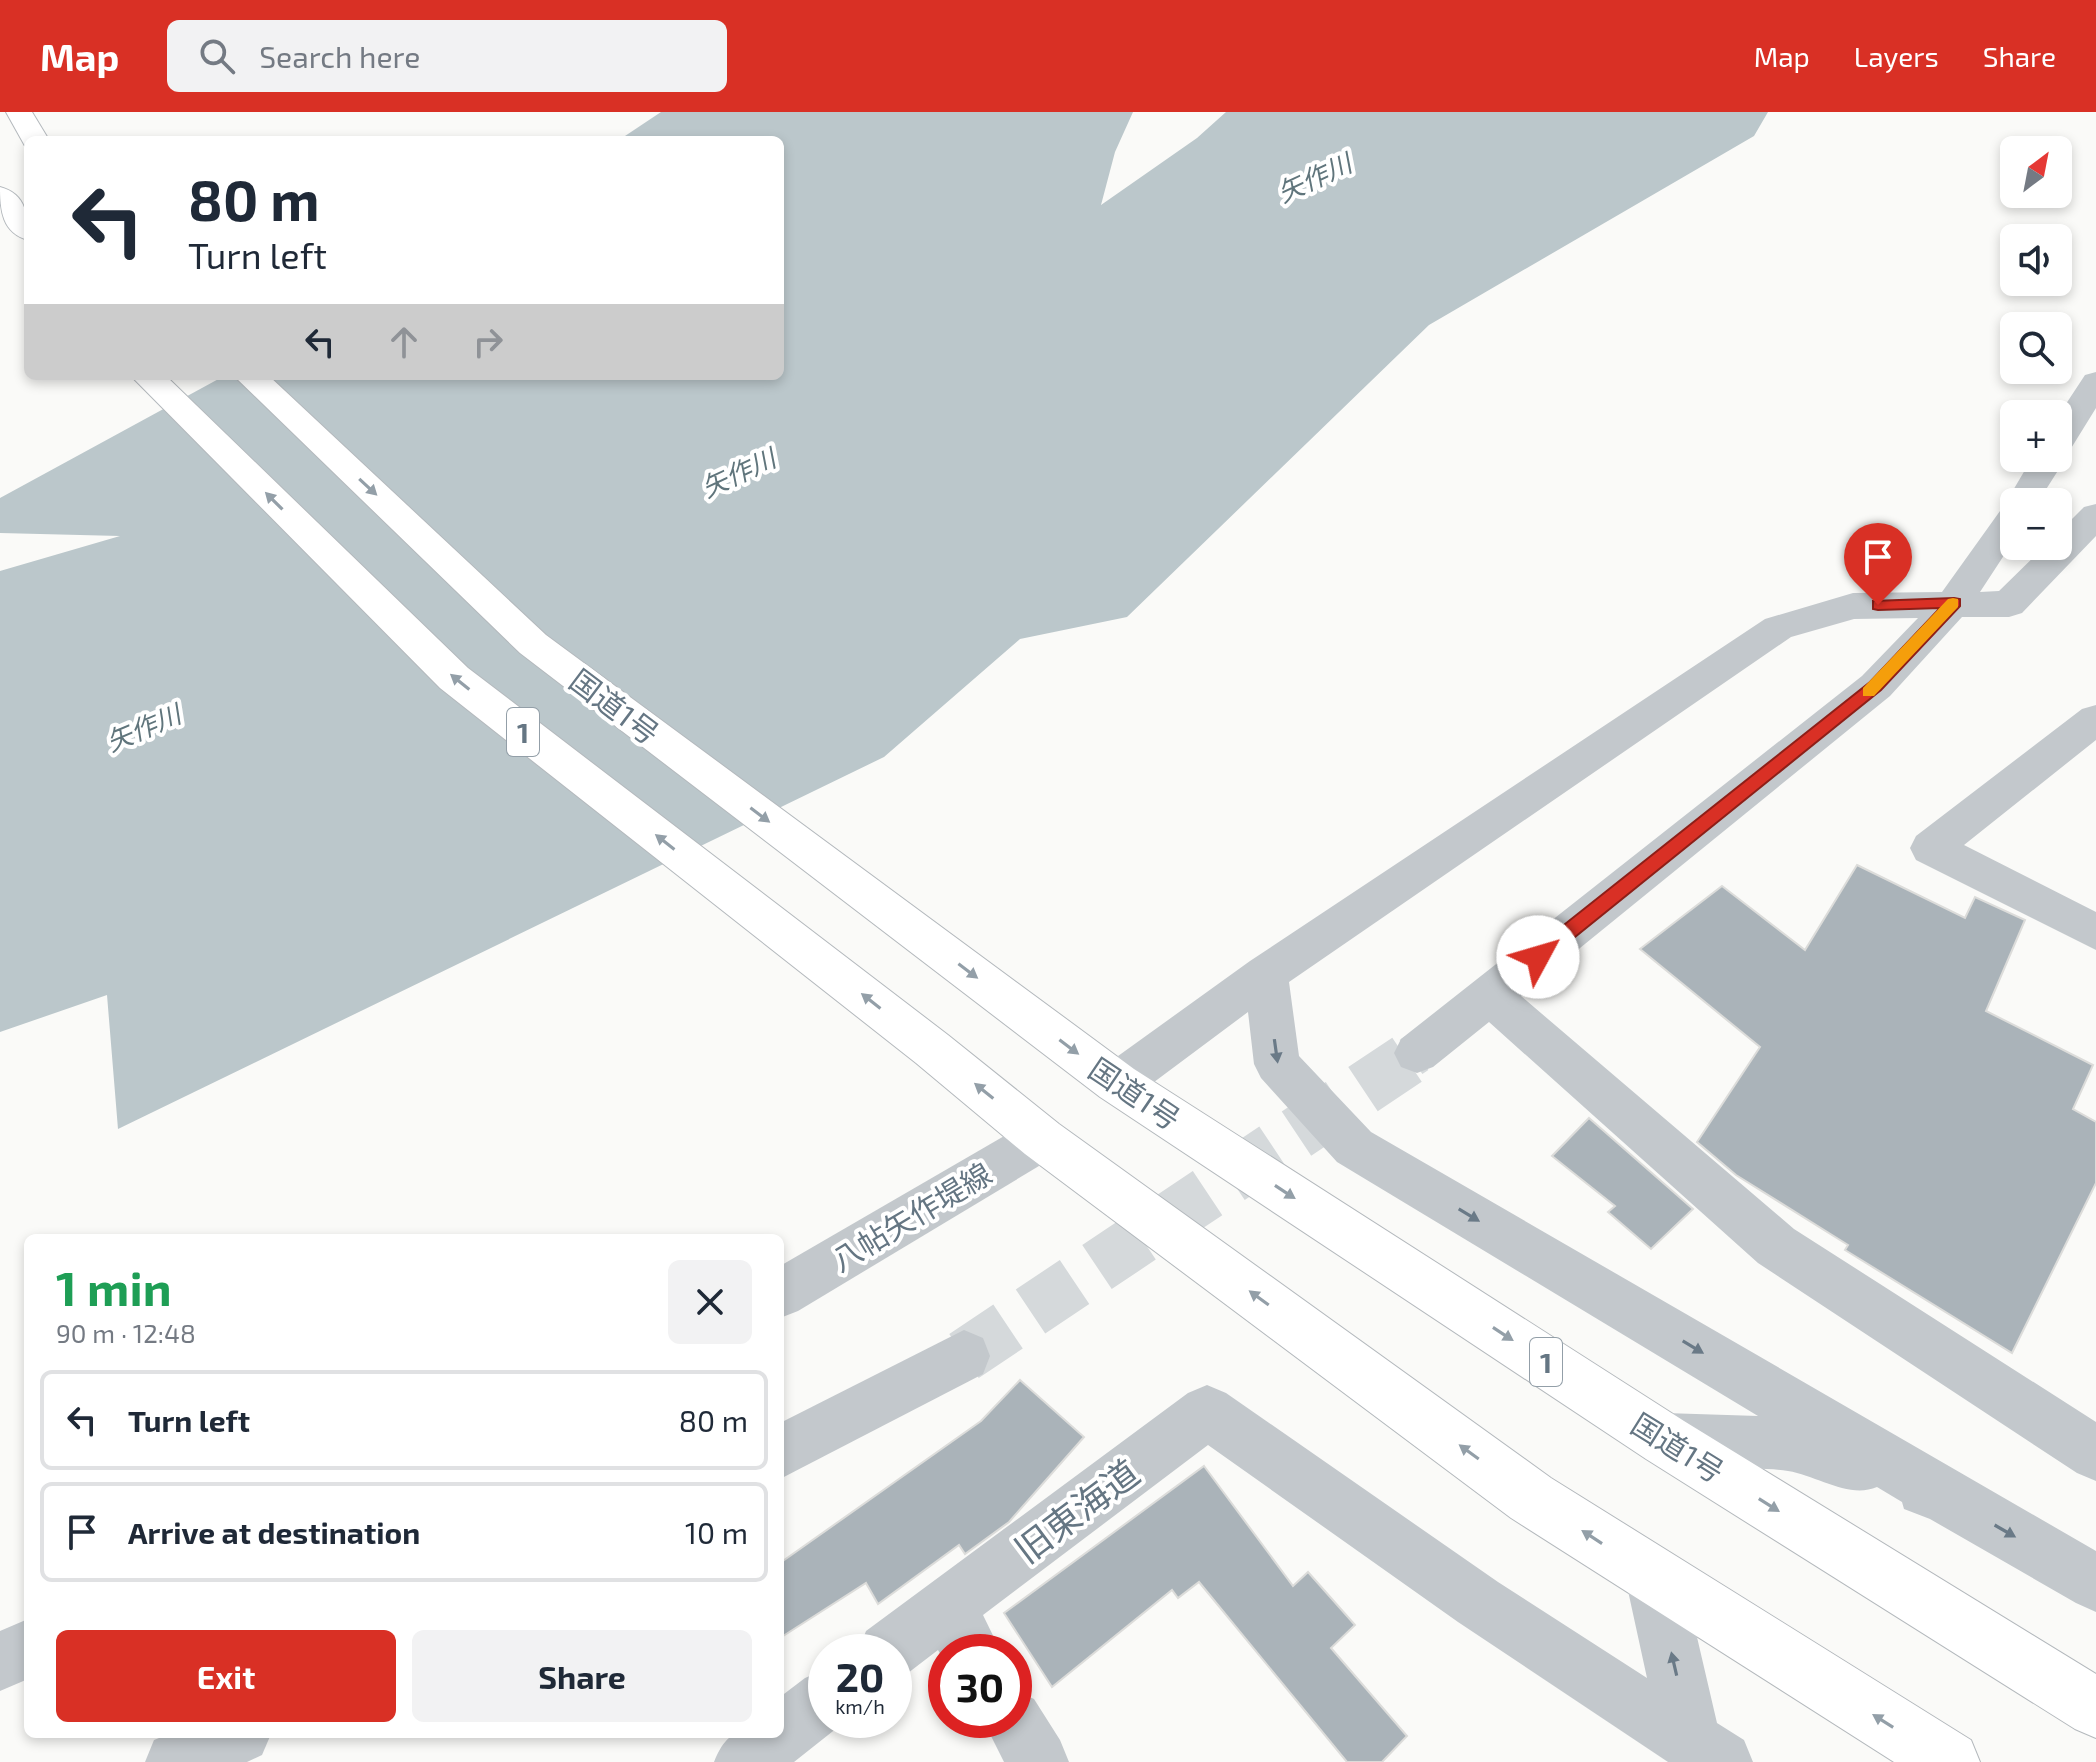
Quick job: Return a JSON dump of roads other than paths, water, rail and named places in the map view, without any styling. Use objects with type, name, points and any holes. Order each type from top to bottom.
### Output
[{"type":"highway","points":[[19,112],[33,136]]},
{"type":"highway","points":[[0,196],[24,226]]},
{"type":"highway","name":"1","points":[[151,380],[454,678],[932,1049],[1042,1139],[1531,1498],[1949,1762]]},
{"type":"highway","name":"国道1号","points":[[254,380],[533,644],[1117,1083],[1665,1440],[2096,1708]]},
{"type":"street","points":[[2072,421],[2096,382]]},
{"type":"street","points":[[1117,1083],[1266,974],[1778,628],[1853,606],[2009,604],[2096,515]]},
{"type":"street","points":[[1417,1053],[1876,686],[1954,603],[2000,534]]},
{"type":"street","points":[[2096,719],[1931,848],[2096,932]]},
{"type":"street","points":[[1266,974],[1277,1064],[1354,1147],[2096,1583]]},
{"type":"street","points":[[1489,995],[1776,1246],[2096,1454]]},
{"type":"street","name":"八帖矢作堤線","points":[[784,1292],[1042,1139]]},
{"type":"street","points":[[784,1450],[964,1356]]},
{"type":"street","name":"旧東海道","points":[[912,1644],[959,1630],[1207,1412],[1478,1602],[1706,1751]]},
{"type":"street","points":[[1665,1440],[1788,1444],[1865,1467],[1949,1499]]},
{"type":"street","points":[[1654,1577],[1706,1751]]},
{"type":"street","points":[[0,1661],[24,1650]]},
{"type":"street","points":[[784,1732],[808,1713]]},
{"type":"street","points":[[176,1762],[232,1738]]},
{"type":"street","points":[[745,1762],[776,1738]]},
{"type":"street","points":[[1024,1738],[1038,1762]]},
{"type":"water","name":"矢作川","points":[[661,112],[1133,112],[1115,152],[1101,205],[1197,138],[1226,112],[1768,112],[1754,136],[1429,325],[1127,617],[1020,639],[884,757],[118,1129],[107,995],[0,1032],[0,571],[120,536],[0,533],[0,498],[217,380],[784,380],[784,136],[625,136]]},
{"type":"tunnel","points":[[964,1356],[1414,1055]]}]
